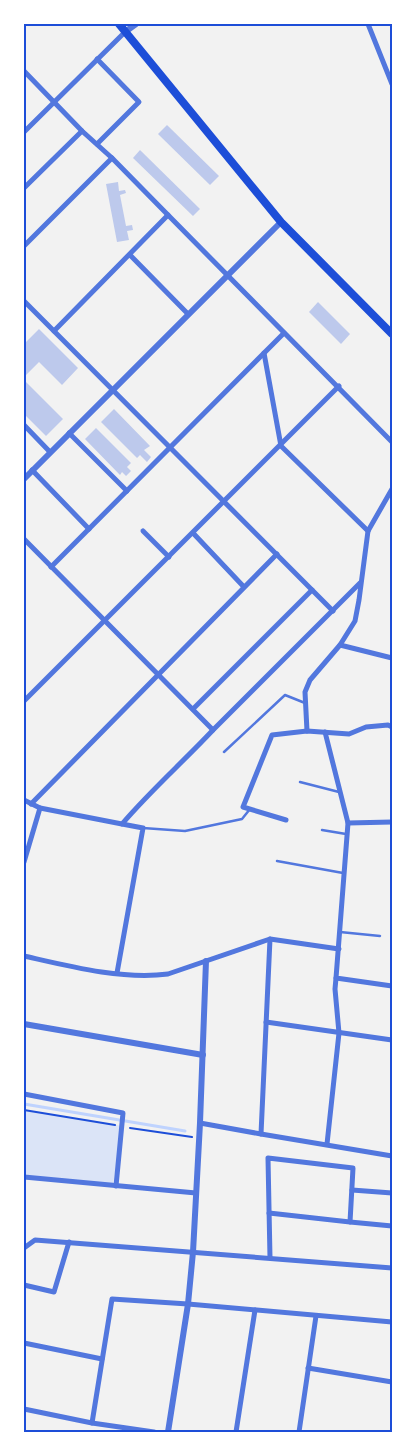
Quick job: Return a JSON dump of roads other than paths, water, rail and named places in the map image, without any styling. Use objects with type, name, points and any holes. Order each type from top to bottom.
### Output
[{"type":"main road","points":[[118,24],[281,222],[392,334]]},
{"type":"street","points":[[24,132],[125,32],[136,24]]},
{"type":"street","points":[[368,24],[392,84]]},
{"type":"street","points":[[97,59],[139,102],[97,144]]},
{"type":"street","points":[[25,74],[112,158],[392,442]]},
{"type":"street","points":[[24,188],[82,131]]},
{"type":"street","points":[[24,246],[112,158]]},
{"type":"street","points":[[54,331],[168,215]]},
{"type":"street","points":[[24,478],[281,222]]},
{"type":"street","points":[[130,255],[188,314]]},
{"type":"street","points":[[24,301],[333,611]]},
{"type":"street","points":[[50,567],[284,333]]},
{"type":"street","points":[[264,354],[281,446],[368,531]]},
{"type":"street","points":[[24,701],[103,620],[281,446],[338,386]]},
{"type":"street","points":[[24,425],[50,452]]},
{"type":"street","points":[[68,433],[127,491]]},
{"type":"street","points":[[32,470],[89,529]]},
{"type":"street","points":[[307,730],[305,692],[310,680],[340,645],[355,622],[360,600],[360,583],[368,531],[392,489]]},
{"type":"street","points":[[143,531],[169,556]]},
{"type":"street","points":[[193,533],[244,587]]},
{"type":"street","points":[[24,539],[213,730]]},
{"type":"street","points":[[31,804],[277,554]]},
{"type":"street","points":[[122,824],[138,805],[360,583]]},
{"type":"street","points":[[193,709],[312,590]]},
{"type":"street","points":[[340,645],[392,658]]},
{"type":"street","points":[[286,820],[244,808],[272,735],[307,730],[349,734],[366,727],[388,725],[392,727]]},
{"type":"street","points":[[325,732],[348,823],[335,989],[339,1033],[327,1144]]},
{"type":"street","points":[[24,800],[40,808],[143,828],[117,973]]},
{"type":"street","points":[[24,862],[40,808]]},
{"type":"street","points":[[348,823],[392,822]]},
{"type":"street","points":[[24,956],[117,973],[154,976],[168,974],[270,939],[338,948]]},
{"type":"street","points":[[262,1134],[270,939]]},
{"type":"street","points":[[168,1432],[188,1304],[193,1252],[206,961]]},
{"type":"street","points":[[336,978],[392,986]]},
{"type":"street","points":[[266,1022],[392,1040]]},
{"type":"street","points":[[24,1024],[202,1055]]},
{"type":"street","points":[[24,1094],[123,1112],[116,1186]]},
{"type":"street","points":[[200,1123],[392,1156]]},
{"type":"street","points":[[270,1258],[268,1158],[353,1168],[350,1222]]},
{"type":"street","points":[[24,1177],[196,1193]]},
{"type":"street","points":[[352,1190],[392,1193]]},
{"type":"street","points":[[269,1213],[392,1226]]},
{"type":"street","points":[[24,1248],[35,1240],[392,1268]]},
{"type":"street","points":[[24,1285],[54,1292],[69,1242]]},
{"type":"street","points":[[92,1423],[112,1300],[188,1304],[392,1322]]},
{"type":"street","points":[[236,1432],[255,1310]]},
{"type":"street","points":[[298,1432],[316,1316]]},
{"type":"street","points":[[24,1343],[102,1359]]},
{"type":"street","points":[[308,1368],[392,1382]]},
{"type":"street","points":[[24,1409],[92,1423],[154,1432]]},
{"type":"lane","points":[[224,752],[285,696],[305,703]]},
{"type":"lane","points":[[300,782],[339,792]]},
{"type":"lane","points":[[143,828],[185,831],[242,819],[250,809]]},
{"type":"lane","points":[[322,830],[347,834]]},
{"type":"lane","points":[[277,861],[344,873]]},
{"type":"lane","points":[[340,932],[380,936]]},
{"type":"waterway","points":[[24,1104],[185,1131]]}]
